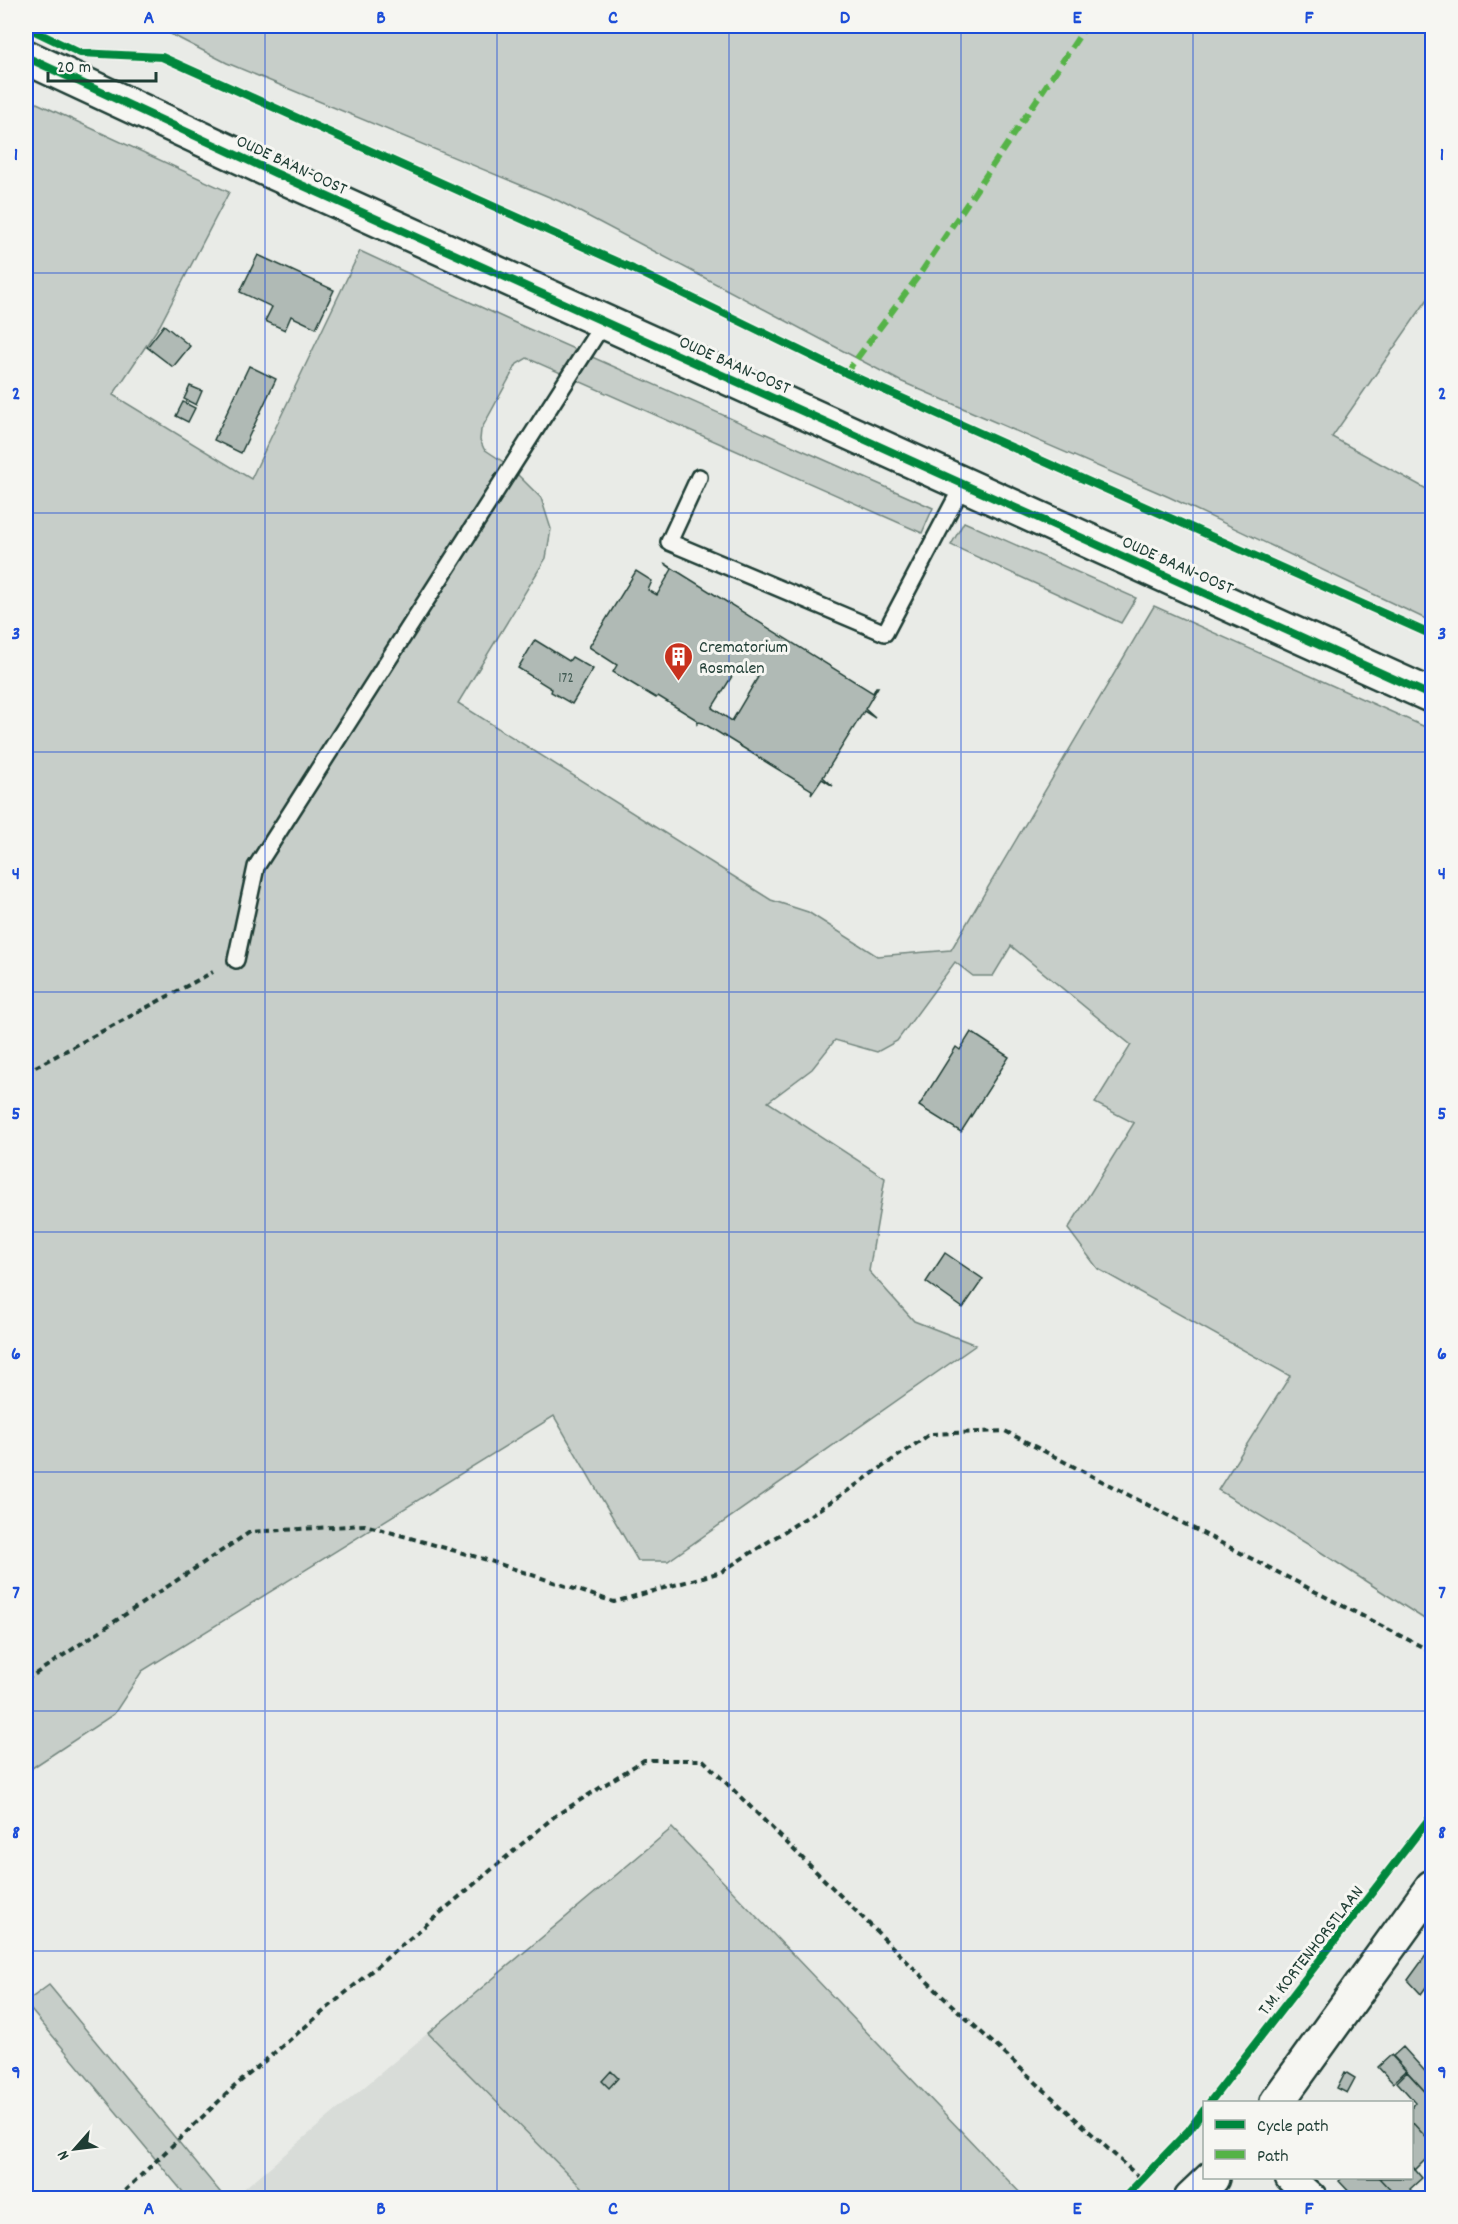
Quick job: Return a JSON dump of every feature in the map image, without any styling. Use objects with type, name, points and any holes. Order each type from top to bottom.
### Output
[{"type":"street","name":"OUDE BAAN-OOST","points":[[26,57],[604,322],[1432,696]]},
{"type":"street","points":[[1278,2101],[1432,1887]]},
{"type":"street","points":[[1191,2199],[1211,2179]]},
{"type":"street","points":[[1291,2179],[1312,2199]]},
{"type":"lane","points":[[236,960],[256,867],[604,322]]},
{"type":"lane","points":[[699,477],[669,542],[885,633],[964,483]]},
{"type":"path","points":[[26,1072],[236,960]]},
{"type":"path","points":[[26,1680],[250,1532],[365,1525],[487,1560],[614,1602],[722,1572],[843,1494],[930,1434],[1005,1431],[1432,1652]]},
{"type":"path","points":[[117,2199],[236,2086],[555,1816],[644,1760],[703,1760],[943,1997],[1139,2183],[1149,2171]]},
{"type":"shaded area","points":[[155,26],[1432,26],[1432,293],[1332,437],[1432,492],[1432,622],[1169,497],[900,381],[559,201],[227,63]]},
{"type":"shaded area","points":[[26,98],[229,192],[160,325],[113,395],[251,479],[360,251],[513,322],[933,508],[922,533],[527,358],[517,364],[481,430],[480,440],[484,449],[508,465],[541,498],[551,529],[546,558],[458,703],[771,900],[808,912],[877,956],[951,950],[1154,606],[1432,730],[1432,1624],[1319,1551],[1218,1490],[1290,1376],[1098,1269],[1068,1229],[1134,1123],[1095,1103],[1131,1045],[1011,946],[993,976],[973,976],[955,962],[897,1041],[877,1052],[835,1040],[812,1069],[768,1102],[885,1178],[869,1271],[914,1321],[976,1345],[668,1561],[638,1561],[554,1416],[142,1671],[114,1714],[26,1772]]},
{"type":"shaded area","points":[[964,522],[1136,598],[1121,623],[951,545]]},
{"type":"shaded area","points":[[672,1828],[1025,2198],[592,2198],[428,2033]]},
{"type":"shaded area","points":[[49,1985],[225,2198],[188,2198],[26,2004]]},
{"type":"shaded area","points":[[428,2033],[592,2198],[233,2198]]},
{"type":"building","points":[[258,255],[334,290],[316,328],[291,316],[285,330],[265,321],[272,307],[240,292]]},
{"type":"building","points":[[164,325],[190,346],[173,367],[147,347]]},
{"type":"building","points":[[249,366],[276,379],[241,453],[214,440]]},
{"type":"building","points":[[190,386],[202,391],[196,405],[184,399]]},
{"type":"building","points":[[183,402],[195,408],[188,422],[176,416]]},
{"type":"building","name":"Crematorium Rosmalen","points":[[664,563],[873,693],[878,687],[865,709],[875,718],[864,711],[823,777],[833,786],[822,779],[811,795],[812,790],[703,723],[697,724],[697,720],[658,696],[656,698],[613,672],[617,665],[589,647],[636,571],[652,581],[648,590],[657,595],[672,569]],"holes":[[[739,665],[758,677],[732,721],[712,708]]]},
{"type":"building","points":[[535,640],[569,661],[572,657],[593,669],[572,704],[518,668]]},
{"type":"building","points":[[971,1032],[1009,1057],[961,1132],[919,1106],[956,1047],[960,1050]]},
{"type":"building","points":[[945,1253],[983,1279],[963,1308],[926,1282]]},
{"type":"building","points":[[1432,1947],[1432,1979],[1421,1994],[1408,1980]]},
{"type":"building","points":[[1403,2047],[1432,2079],[1432,2099],[1393,2056]]},
{"type":"building","points":[[1391,2055],[1406,2071],[1393,2083],[1378,2067]]},
{"type":"building","points":[[611,2071],[618,2078],[609,2088],[602,2081]]},
{"type":"building","points":[[1345,2072],[1355,2078],[1347,2093],[1337,2088]]},
{"type":"building","points":[[1407,2072],[1432,2099],[1432,2144],[1413,2123],[1415,2102],[1397,2082]]},
{"type":"building","points":[[1413,2123],[1432,2144],[1432,2153],[1415,2170],[1413,2167]]},
{"type":"building","points":[[1413,2167],[1422,2178],[1410,2189],[1415,2195],[1411,2198],[1398,2198],[1380,2179],[1413,2179]]},
{"type":"building","points":[[1341,2179],[1380,2179],[1398,2198],[1355,2198],[1339,2181]]},
{"type":"marked path","points":[[846,373],[920,274],[1086,26]]},
{"type":"cycle path","points":[[26,27],[80,53],[162,57],[633,269],[846,373],[1432,635]]},
{"type":"cycle path","points":[[26,57],[275,173],[1432,696]]},
{"type":"cycle path","name":"T.M. KORTENHORSTLAAN","points":[[1211,2101],[1432,1815]]},
{"type":"cycle path","points":[[1124,2198],[1189,2130],[1203,2111]]},
{"type":"place","name":"Crematorium Rosmalen","points":[[678,682]]}]
